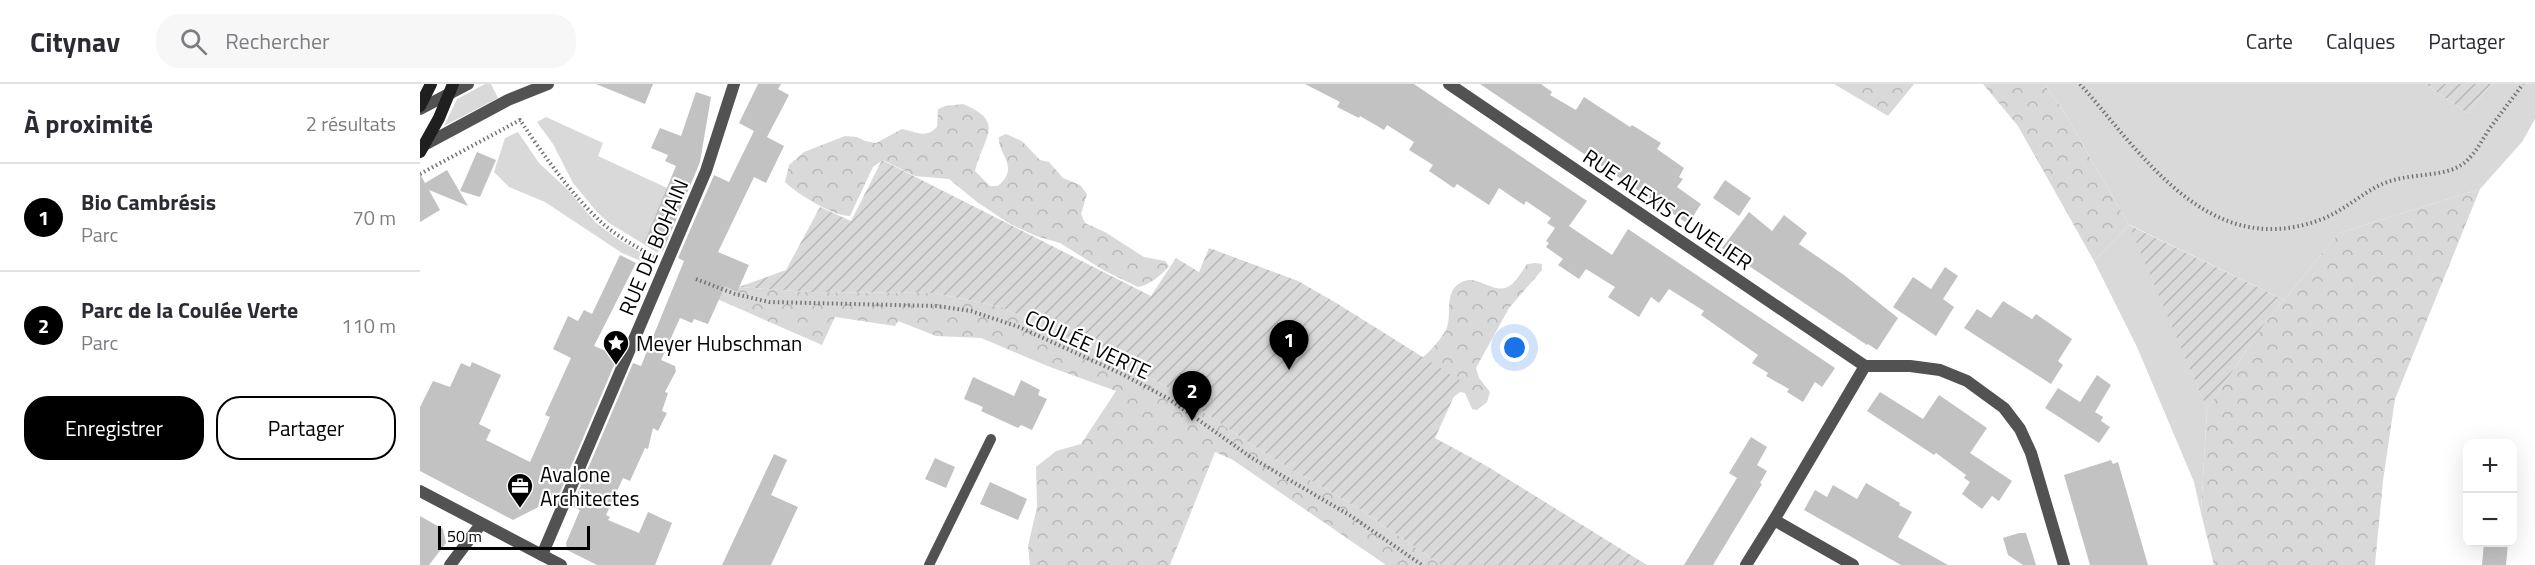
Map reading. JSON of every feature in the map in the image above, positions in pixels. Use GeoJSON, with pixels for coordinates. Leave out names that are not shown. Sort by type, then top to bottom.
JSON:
{"type":"FeatureCollection","features":[{"type":"Feature","properties":{"kind":"main road"},"geometry":{"type":"LineString","coordinates":[[420,107],[430,85]]}},
{"type":"Feature","properties":{"kind":"main road"},"geometry":{"type":"LineString","coordinates":[[423,148],[452,89]]}},
{"type":"Feature","properties":{"kind":"street"},"geometry":{"type":"LineString","coordinates":[[420,107],[452,89],[468,84]]}},
{"type":"Feature","properties":{"kind":"street"},"geometry":{"type":"LineString","coordinates":[[423,148],[508,100],[548,84]]}},
{"type":"Feature","properties":{"kind":"street","name":"RUE DE BOHAIN"},"geometry":{"type":"LineString","coordinates":[[542,555],[706,171],[734,84]]}},
{"type":"Feature","properties":{"kind":"street","name":"RUE ALEXIS CUVELIER"},"geometry":{"type":"LineString","coordinates":[[1449,84],[1865,366]]}},
{"type":"Feature","properties":{"kind":"street"},"geometry":{"type":"LineString","coordinates":[[1746,565],[1865,366],[1910,366],[1940,370],[1967,381],[2004,408],[2020,429],[2031,453],[2064,565]]}},
{"type":"Feature","properties":{"kind":"street"},"geometry":{"type":"LineString","coordinates":[[420,491],[561,565]]}},
{"type":"Feature","properties":{"kind":"street"},"geometry":{"type":"LineString","coordinates":[[1774,520],[1853,565]]}},
{"type":"Feature","properties":{"kind":"street"},"geometry":{"type":"LineString","coordinates":[[450,565],[482,524]]}},
{"type":"Feature","properties":{"kind":"lane"},"geometry":{"type":"LineString","coordinates":[[929,565],[991,439]]}},
{"type":"Feature","properties":{"kind":"path"},"geometry":{"type":"LineString","coordinates":[[2080,84],[2162,176],[2187,200],[2210,214],[2234,223],[2269,229],[2303,225],[2328,217],[2391,181],[2443,172],[2461,166],[2476,151],[2523,84]]}},
{"type":"Feature","properties":{"kind":"path"},"geometry":{"type":"LineString","coordinates":[[420,174],[520,120],[574,193],[600,221],[632,245],[656,259]]}},
{"type":"Feature","properties":{"kind":"path","name":"COULÉE VERTE"},"geometry":{"type":"LineString","coordinates":[[696,279],[729,292],[769,302],[937,306],[971,311],[1019,327],[1122,374],[1169,399],[1252,458],[1351,516],[1422,565]]}},
{"type":"Feature","properties":{"kind":"green space"},"geometry":{"type":"Polygon","coordinates":[[[485,84],[491,84],[498,98],[444,126],[457,99],[485,84]]]}},
{"type":"Feature","properties":{"kind":"green space"},"geometry":{"type":"Polygon","coordinates":[[[1834,84],[1914,84],[1888,116],[1834,84]]]}},
{"type":"Feature","properties":{"kind":"green space"},"geometry":{"type":"Polygon","coordinates":[[[1983,84],[2044,84],[2064,112],[2129,225],[2094,261],[2018,126],[1983,84]]]}},
{"type":"Feature","properties":{"kind":"green space"},"geometry":{"type":"Polygon","coordinates":[[[2044,84],[2425,84],[2467,113],[2492,84],[2535,84],[2535,119],[2522,142],[2480,189],[2339,233],[2284,300],[2130,225],[2207,409],[2201,513],[2194,482],[2137,347],[2094,261],[2129,225],[2064,112],[2044,84]]]}},
{"type":"Feature","properties":{"kind":"green space"},"geometry":{"type":"Polygon","coordinates":[[[2425,84],[2492,84],[2467,113],[2425,84]]]}},
{"type":"Feature","properties":{"kind":"green space"},"geometry":{"type":"Polygon","coordinates":[[[963,104],[985,117],[988,124],[986,140],[975,171],[990,186],[998,186],[1008,173],[999,143],[999,137],[1006,134],[1022,141],[1040,160],[1049,162],[1063,178],[1080,185],[1087,194],[1081,214],[1085,223],[1105,232],[1144,257],[1165,261],[1169,266],[1155,279],[1138,287],[1103,270],[1060,243],[1036,236],[1010,224],[977,202],[949,179],[915,176],[883,160],[873,167],[850,216],[816,204],[785,182],[789,165],[804,152],[845,136],[876,143],[902,129],[921,134],[929,133],[937,127],[938,109],[963,104]]]}},
{"type":"Feature","properties":{"kind":"green space"},"geometry":{"type":"Polygon","coordinates":[[[546,117],[603,143],[598,156],[667,188],[658,253],[609,223],[573,183],[553,144],[537,122],[546,117]]]}},
{"type":"Feature","properties":{"kind":"green space"},"geometry":{"type":"Polygon","coordinates":[[[518,132],[539,163],[568,190],[595,222],[616,238],[655,261],[653,266],[622,253],[545,202],[509,187],[494,172],[505,138],[518,132]]]}},
{"type":"Feature","properties":{"kind":"green space"},"geometry":{"type":"Polygon","coordinates":[[[882,160],[1151,296],[1176,258],[1199,272],[1209,248],[1298,281],[1461,381],[1435,438],[1485,465],[1647,565],[1441,565],[1361,510],[1263,452],[1165,386],[1115,358],[1001,307],[935,293],[809,292],[739,287],[786,270],[820,207],[851,221],[882,160]]]}},
{"type":"Feature","properties":{"kind":"green space"},"geometry":{"type":"Polygon","coordinates":[[[2480,189],[2395,399],[2383,481],[2375,565],[2214,565],[2201,513],[2207,409],[2265,323],[2339,233],[2480,189]]]}},
{"type":"Feature","properties":{"kind":"green space"},"geometry":{"type":"Polygon","coordinates":[[[2129,225],[2284,300],[2265,323],[2207,409],[2129,225]]]}},
{"type":"Feature","properties":{"kind":"green space"},"geometry":{"type":"Polygon","coordinates":[[[1527,264],[1542,264],[1542,270],[1509,308],[1476,368],[1479,378],[1490,392],[1487,402],[1477,410],[1472,409],[1465,393],[1460,392],[1447,402],[1414,365],[1446,330],[1450,298],[1455,287],[1466,280],[1473,280],[1491,287],[1503,288],[1514,282],[1527,264]]]}},
{"type":"Feature","properties":{"kind":"green space"},"geometry":{"type":"Polygon","coordinates":[[[721,284],[737,291],[739,287],[809,292],[935,293],[1001,307],[1115,358],[1165,386],[1263,452],[1361,510],[1441,565],[1386,565],[1233,460],[1215,452],[1170,565],[1030,565],[1028,546],[1037,507],[1036,467],[1056,451],[1081,444],[1116,391],[981,338],[936,336],[898,321],[895,326],[835,317],[822,345],[692,288],[721,284]]]}},
{"type":"Feature","properties":{"kind":"building"},"geometry":{"type":"Polygon","coordinates":[[[596,84],[653,84],[645,104],[596,84]]]}},
{"type":"Feature","properties":{"kind":"building"},"geometry":{"type":"Polygon","coordinates":[[[758,84],[781,84],[778,89],[789,95],[767,137],[784,146],[766,183],[754,177],[718,252],[749,265],[737,292],[725,286],[708,324],[694,319],[692,323],[680,318],[661,360],[675,366],[676,371],[665,392],[668,393],[662,411],[667,413],[658,431],[653,428],[648,449],[645,448],[630,481],[623,478],[606,515],[610,517],[608,520],[639,533],[648,512],[672,523],[655,565],[597,565],[567,550],[566,543],[580,510],[572,506],[633,363],[641,366],[684,261],[678,258],[714,175],[729,182],[754,131],[739,123],[758,84]]]}},
{"type":"Feature","properties":{"kind":"building"},"geometry":{"type":"Polygon","coordinates":[[[1305,84],[1414,84],[1587,201],[1569,226],[1612,255],[1628,229],[1835,368],[1822,387],[1815,382],[1803,402],[1787,392],[1789,389],[1766,376],[1768,373],[1752,363],[1758,355],[1701,315],[1704,311],[1669,289],[1659,303],[1651,297],[1639,317],[1608,297],[1615,287],[1586,269],[1579,279],[1558,265],[1563,259],[1546,247],[1549,243],[1546,241],[1555,228],[1547,223],[1551,218],[1526,201],[1524,205],[1499,188],[1489,205],[1457,184],[1454,188],[1429,171],[1433,165],[1409,150],[1414,142],[1387,125],[1384,130],[1360,116],[1359,118],[1337,107],[1340,102],[1305,84]]]}},
{"type":"Feature","properties":{"kind":"building"},"geometry":{"type":"Polygon","coordinates":[[[1480,84],[1541,84],[1552,92],[1550,95],[1576,110],[1584,97],[1630,127],[1632,125],[1661,143],[1657,149],[1684,168],[1679,177],[1683,179],[1677,187],[1701,204],[1688,224],[1480,84]]]}},
{"type":"Feature","properties":{"kind":"building"},"geometry":{"type":"Polygon","coordinates":[[[696,92],[711,97],[700,162],[663,251],[644,243],[676,166],[665,161],[668,155],[651,148],[660,128],[681,136],[696,92]]]}},
{"type":"Feature","properties":{"kind":"building"},"geometry":{"type":"Polygon","coordinates":[[[477,152],[496,160],[480,197],[460,191],[477,152]]]}},
{"type":"Feature","properties":{"kind":"building"},"geometry":{"type":"Polygon","coordinates":[[[447,170],[468,206],[429,190],[440,210],[420,222],[420,174],[425,183],[447,170]]]}},
{"type":"Feature","properties":{"kind":"building"},"geometry":{"type":"Polygon","coordinates":[[[1725,180],[1751,198],[1739,216],[1713,198],[1725,180]]]}},
{"type":"Feature","properties":{"kind":"building"},"geometry":{"type":"Polygon","coordinates":[[[1749,212],[1772,231],[1784,215],[1807,233],[1799,244],[1844,275],[1898,318],[1877,350],[1722,248],[1749,212]]]}},
{"type":"Feature","properties":{"kind":"building"},"geometry":{"type":"Polygon","coordinates":[[[620,255],[636,263],[594,346],[618,356],[558,497],[513,520],[420,471],[420,407],[433,381],[450,387],[461,363],[470,367],[472,362],[501,375],[479,424],[491,430],[486,440],[530,462],[550,417],[545,415],[571,358],[553,349],[568,316],[578,321],[584,310],[592,314],[620,255]]]}},
{"type":"Feature","properties":{"kind":"building"},"geometry":{"type":"Polygon","coordinates":[[[1945,267],[1958,276],[1943,299],[1954,307],[1936,336],[1893,307],[1913,277],[1931,289],[1945,267]]]}},
{"type":"Feature","properties":{"kind":"building"},"geometry":{"type":"Polygon","coordinates":[[[2003,301],[2032,319],[2036,314],[2072,339],[2058,361],[2063,365],[2051,384],[1964,328],[1977,309],[1991,318],[2003,301]]]}},
{"type":"Feature","properties":{"kind":"building"},"geometry":{"type":"Polygon","coordinates":[[[2097,375],[2111,385],[2095,412],[2103,417],[2101,421],[2110,427],[2099,443],[2045,408],[2058,388],[2080,402],[2097,375]]]}},
{"type":"Feature","properties":{"kind":"building"},"geometry":{"type":"Polygon","coordinates":[[[973,377],[1014,396],[1021,380],[1040,390],[1038,395],[1047,399],[1032,430],[1021,425],[1018,428],[981,411],[983,407],[964,399],[973,377]]]}},
{"type":"Feature","properties":{"kind":"building"},"geometry":{"type":"Polygon","coordinates":[[[1880,392],[1923,419],[1939,395],[1987,428],[1970,453],[2012,481],[1999,501],[1992,496],[1982,509],[1962,494],[1970,482],[1964,478],[1966,475],[1936,453],[1934,455],[1867,411],[1880,392]]]}},
{"type":"Feature","properties":{"kind":"building"},"geometry":{"type":"Polygon","coordinates":[[[1751,437],[1767,447],[1757,465],[1767,471],[1760,483],[1762,484],[1713,565],[1684,565],[1737,478],[1729,473],[1751,437]]]}},
{"type":"Feature","properties":{"kind":"building"},"geometry":{"type":"Polygon","coordinates":[[[774,454],[787,460],[771,495],[798,507],[771,565],[722,565],[774,454]]]}},
{"type":"Feature","properties":{"kind":"building"},"geometry":{"type":"Polygon","coordinates":[[[935,458],[955,467],[946,488],[925,479],[935,458]]]}},
{"type":"Feature","properties":{"kind":"building"},"geometry":{"type":"Polygon","coordinates":[[[2111,460],[2113,464],[2118,462],[2148,565],[2090,565],[2064,475],[2111,460]]]}},
{"type":"Feature","properties":{"kind":"building"},"geometry":{"type":"Polygon","coordinates":[[[990,482],[1027,499],[1018,520],[980,504],[990,482]]]}},
{"type":"Feature","properties":{"kind":"building"},"geometry":{"type":"Polygon","coordinates":[[[1866,483],[1912,512],[1898,537],[1948,565],[1901,565],[1804,510],[1815,490],[1827,497],[1833,485],[1857,499],[1866,483]]]}},
{"type":"Feature","properties":{"kind":"building"},"geometry":{"type":"Polygon","coordinates":[[[420,516],[443,529],[446,543],[429,565],[420,565],[420,516]]]}},
{"type":"Feature","properties":{"kind":"building"},"geometry":{"type":"Polygon","coordinates":[[[2026,533],[2036,565],[2023,565],[2008,555],[2003,538],[2026,533]]]}},
{"type":"Feature","properties":{"kind":"building"},"geometry":{"type":"Polygon","coordinates":[[[2484,547],[2508,547],[2506,565],[2482,565],[2484,547]]]}},
{"type":"Feature","properties":{"kind":"place","name":"Meyer Hubschman"},"geometry":{"type":"Point","coordinates":[616,366]}},
{"type":"Feature","properties":{"kind":"place","name":"Bio Cambrésis"},"geometry":{"type":"Point","coordinates":[1289,370]}},
{"type":"Feature","properties":{"kind":"place","name":"Parc de la Coulée Verte"},"geometry":{"type":"Point","coordinates":[1192,421]}},
{"type":"Feature","properties":{"kind":"place","name":"Avalone Architectes"},"geometry":{"type":"Point","coordinates":[520,509]}}]}
